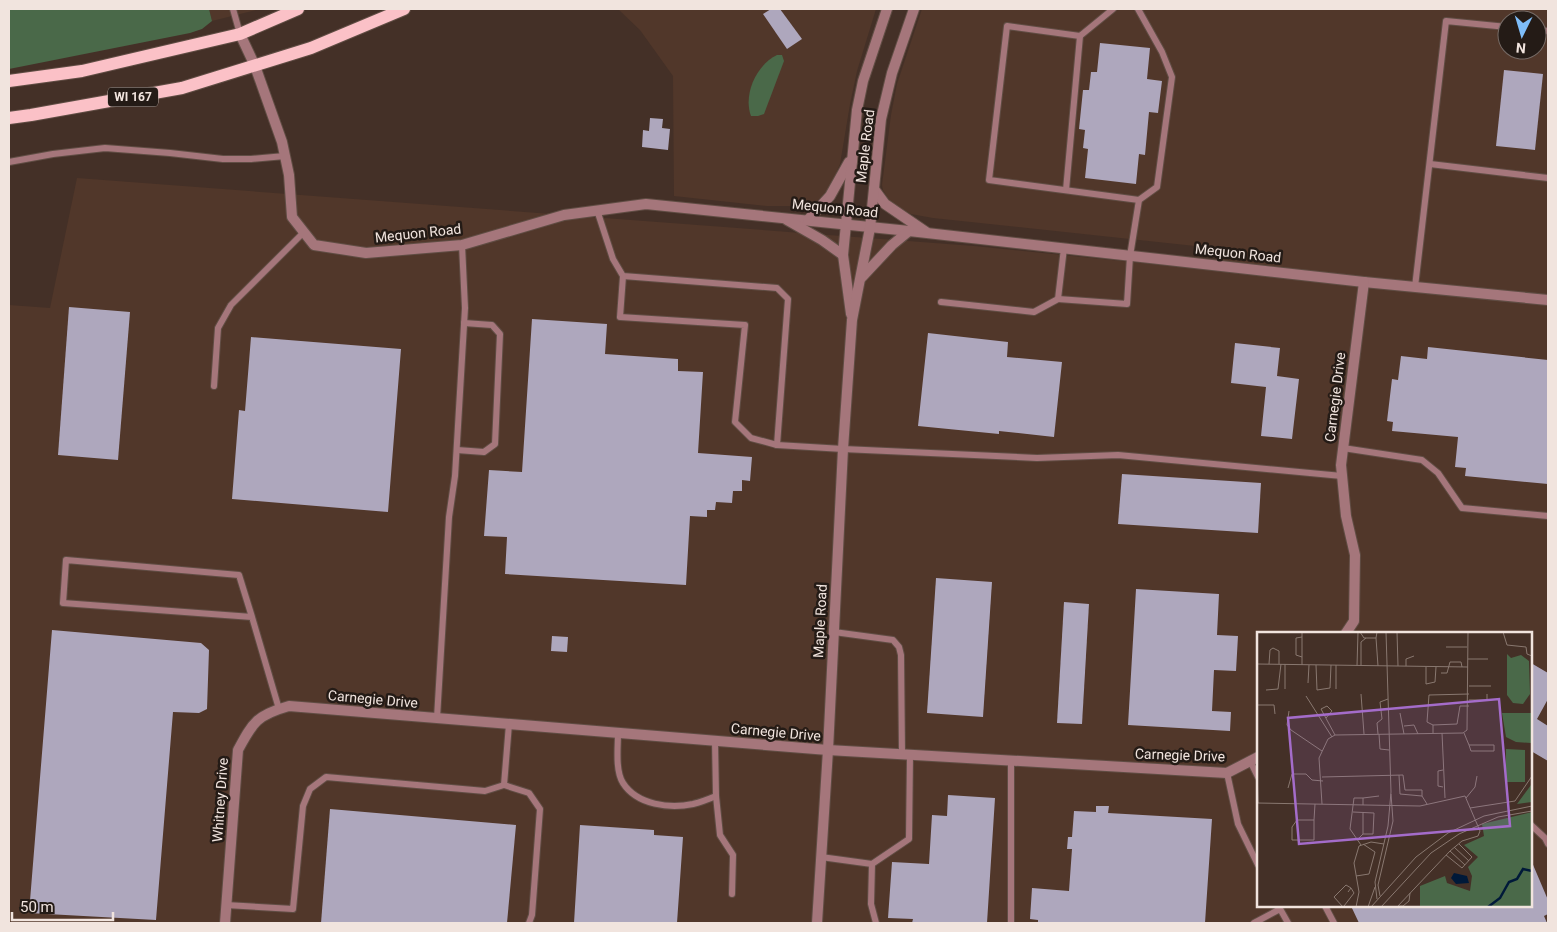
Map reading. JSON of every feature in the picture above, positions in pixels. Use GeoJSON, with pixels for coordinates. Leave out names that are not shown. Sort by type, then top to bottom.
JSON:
{"type":"FeatureCollection","features":[{"type":"Feature","properties":{"kind":"main road"},"geometry":{"type":"LineString","coordinates":[[9,81],[82,71],[240,34],[298,9]]}},
{"type":"Feature","properties":{"kind":"main road","name":"WI 167"},"geometry":{"type":"LineString","coordinates":[[9,118],[182,88],[312,48],[404,9]]}},
{"type":"Feature","properties":{"kind":"street","name":"Maple Road"},"geometry":{"type":"LineString","coordinates":[[852,320],[843,255],[857,110],[863,82],[888,9]]}},
{"type":"Feature","properties":{"kind":"street","name":"Maple Road"},"geometry":{"type":"LineString","coordinates":[[817,923],[828,750],[843,449],[852,320],[870,228],[881,119],[892,73],[914,9]]}},
{"type":"Feature","properties":{"kind":"street","name":"Mequon Road"},"geometry":{"type":"LineString","coordinates":[[240,34],[255,66],[282,142],[289,175],[292,217],[314,245],[366,253],[462,245],[564,215],[646,204],[929,233],[1364,282],[1548,300]]}},
{"type":"Feature","properties":{"kind":"street"},"geometry":{"type":"LineString","coordinates":[[808,220],[830,196],[852,157]]}},
{"type":"Feature","properties":{"kind":"street"},"geometry":{"type":"LineString","coordinates":[[874,189],[885,204],[929,233]]}},
{"type":"Feature","properties":{"kind":"street"},"geometry":{"type":"LineString","coordinates":[[781,218],[822,240],[843,255]]}},
{"type":"Feature","properties":{"kind":"street"},"geometry":{"type":"LineString","coordinates":[[861,278],[892,245],[909,231]]}},
{"type":"Feature","properties":{"kind":"street","name":"Carnegie Drive"},"geometry":{"type":"LineString","coordinates":[[1347,632],[1354,621],[1355,555],[1346,516],[1341,464],[1364,282]]}},
{"type":"Feature","properties":{"kind":"street","name":"Carnegie Drive"},"geometry":{"type":"LineString","coordinates":[[284,708],[437,718],[828,750],[1227,773],[1254,759]]}},
{"type":"Feature","properties":{"kind":"street","name":"Whitney Drive"},"geometry":{"type":"LineString","coordinates":[[225,923],[238,750],[252,726],[270,712],[284,708]]}},
{"type":"Feature","properties":{"kind":"lane"},"geometry":{"type":"LineString","coordinates":[[234,9],[240,34]]}},
{"type":"Feature","properties":{"kind":"lane"},"geometry":{"type":"LineString","coordinates":[[1066,190],[1080,36],[1113,9]]}},
{"type":"Feature","properties":{"kind":"lane"},"geometry":{"type":"LineString","coordinates":[[1080,36],[1007,26],[989,180],[1139,200],[1157,187],[1172,77],[1162,52],[1138,9]]}},
{"type":"Feature","properties":{"kind":"lane"},"geometry":{"type":"LineString","coordinates":[[1416,287],[1446,21],[1497,26]]}},
{"type":"Feature","properties":{"kind":"lane"},"geometry":{"type":"LineString","coordinates":[[9,162],[53,154],[106,148],[170,153],[223,160],[285,156]]}},
{"type":"Feature","properties":{"kind":"lane"},"geometry":{"type":"LineString","coordinates":[[1430,164],[1548,178]]}},
{"type":"Feature","properties":{"kind":"lane"},"geometry":{"type":"LineString","coordinates":[[941,302],[1034,312],[1058,299],[1127,304],[1130,256],[1139,200]]}},
{"type":"Feature","properties":{"kind":"lane"},"geometry":{"type":"LineString","coordinates":[[597,210],[613,259],[623,276],[620,317],[745,325],[735,422],[751,438],[777,444],[843,449],[1037,458],[1118,455],[1342,476]]}},
{"type":"Feature","properties":{"kind":"lane"},"geometry":{"type":"LineString","coordinates":[[214,386],[218,328],[231,305],[304,232]]}},
{"type":"Feature","properties":{"kind":"lane"},"geometry":{"type":"LineString","coordinates":[[437,718],[449,517],[457,450],[465,308],[462,245]]}},
{"type":"Feature","properties":{"kind":"lane"},"geometry":{"type":"LineString","coordinates":[[1058,299],[1064,248]]}},
{"type":"Feature","properties":{"kind":"lane"},"geometry":{"type":"LineString","coordinates":[[623,276],[776,288],[788,299],[777,444]]}},
{"type":"Feature","properties":{"kind":"lane"},"geometry":{"type":"LineString","coordinates":[[457,450],[484,452],[495,444],[500,334],[492,325],[464,323]]}},
{"type":"Feature","properties":{"kind":"lane"},"geometry":{"type":"LineString","coordinates":[[1343,448],[1422,460],[1438,474],[1462,508],[1548,516]]}},
{"type":"Feature","properties":{"kind":"lane"},"geometry":{"type":"LineString","coordinates":[[252,617],[63,603],[66,560],[239,575],[284,708]]}},
{"type":"Feature","properties":{"kind":"lane"},"geometry":{"type":"LineString","coordinates":[[821,857],[872,864],[908,839],[906,754],[900,647],[892,640],[834,632]]}},
{"type":"Feature","properties":{"kind":"lane"},"geometry":{"type":"LineString","coordinates":[[504,785],[509,724]]}},
{"type":"Feature","properties":{"kind":"lane"},"geometry":{"type":"LineString","coordinates":[[618,733],[617,761],[622,782],[637,798],[668,806],[693,804],[716,796]]}},
{"type":"Feature","properties":{"kind":"lane"},"geometry":{"type":"LineString","coordinates":[[715,741],[716,796],[720,835],[733,855],[732,894]]}},
{"type":"Feature","properties":{"kind":"lane"},"geometry":{"type":"LineString","coordinates":[[1254,759],[1257,772]]}},
{"type":"Feature","properties":{"kind":"lane"},"geometry":{"type":"LineString","coordinates":[[1011,760],[1011,923]]}},
{"type":"Feature","properties":{"kind":"lane"},"geometry":{"type":"LineString","coordinates":[[1227,773],[1238,824],[1257,863]]}},
{"type":"Feature","properties":{"kind":"lane"},"geometry":{"type":"LineString","coordinates":[[226,905],[292,908],[303,806],[310,789],[326,777],[485,791],[504,785],[529,793],[540,809],[532,915],[529,923]]}},
{"type":"Feature","properties":{"kind":"lane"},"geometry":{"type":"LineString","coordinates":[[1532,826],[1548,844]]}},
{"type":"Feature","properties":{"kind":"lane"},"geometry":{"type":"LineString","coordinates":[[872,864],[871,904],[876,923]]}},
{"type":"Feature","properties":{"kind":"lane"},"geometry":{"type":"LineString","coordinates":[[1254,923],[1280,907],[1288,923]]}},
{"type":"Feature","properties":{"kind":"lane"},"geometry":{"type":"LineString","coordinates":[[1325,907],[1334,923]]}},
{"type":"Feature","properties":{"kind":"shaded area"},"geometry":{"type":"Polygon","coordinates":[[[209,9],[260,9],[212,21],[209,9]]]}},
{"type":"Feature","properties":{"kind":"shaded area"},"geometry":{"type":"Polygon","coordinates":[[[618,9],[876,9],[857,71],[840,164],[830,187],[822,197],[812,204],[801,206],[767,206],[674,196],[673,76],[640,30],[618,9]]]}},
{"type":"Feature","properties":{"kind":"shaded area"},"geometry":{"type":"Polygon","coordinates":[[[922,9],[1548,9],[1548,923],[9,923],[9,305],[50,308],[77,178],[974,246],[1220,271],[1223,249],[933,218],[911,214],[889,200],[882,185],[897,84],[922,9]]]}},
{"type":"Feature","properties":{"kind":"green space"},"geometry":{"type":"Polygon","coordinates":[[[9,9],[209,9],[212,21],[202,29],[190,33],[9,69],[9,9]]]}},
{"type":"Feature","properties":{"kind":"green space"},"geometry":{"type":"Polygon","coordinates":[[[777,55],[782,55],[784,61],[764,114],[751,116],[749,99],[753,81],[763,66],[777,55]]]}},
{"type":"Feature","properties":{"kind":"building"},"geometry":{"type":"Polygon","coordinates":[[[771,9],[780,9],[802,39],[787,49],[763,14],[771,9]]]}},
{"type":"Feature","properties":{"kind":"building"},"geometry":{"type":"Polygon","coordinates":[[[1100,43],[1150,48],[1147,79],[1162,81],[1158,113],[1149,112],[1145,155],[1139,154],[1136,184],[1085,178],[1088,149],[1083,148],[1085,130],[1079,129],[1083,90],[1089,90],[1091,72],[1097,72],[1100,43]]]}},
{"type":"Feature","properties":{"kind":"building"},"geometry":{"type":"Polygon","coordinates":[[[1504,70],[1543,74],[1535,150],[1496,146],[1504,70]]]}},
{"type":"Feature","properties":{"kind":"building"},"geometry":{"type":"Polygon","coordinates":[[[650,118],[663,119],[662,128],[670,129],[668,150],[642,147],[643,130],[649,131],[650,118]]]}},
{"type":"Feature","properties":{"kind":"building"},"geometry":{"type":"Polygon","coordinates":[[[69,307],[130,312],[118,460],[58,455],[69,307]]]}},
{"type":"Feature","properties":{"kind":"building"},"geometry":{"type":"Polygon","coordinates":[[[532,319],[607,324],[605,354],[678,359],[678,371],[703,372],[698,453],[752,457],[750,481],[742,480],[742,491],[733,491],[732,503],[716,502],[715,510],[707,510],[707,517],[690,516],[686,585],[505,574],[507,537],[484,536],[489,470],[522,472],[532,319]]]}},
{"type":"Feature","properties":{"kind":"building"},"geometry":{"type":"Polygon","coordinates":[[[928,333],[1008,342],[1007,357],[1062,362],[1054,437],[999,431],[999,434],[918,426],[928,333]]]}},
{"type":"Feature","properties":{"kind":"building"},"geometry":{"type":"Polygon","coordinates":[[[251,337],[401,349],[388,512],[232,499],[239,410],[245,411],[251,337]]]}},
{"type":"Feature","properties":{"kind":"building"},"geometry":{"type":"Polygon","coordinates":[[[1235,343],[1280,348],[1277,376],[1299,379],[1292,439],[1261,436],[1266,387],[1231,383],[1235,343]]]}},
{"type":"Feature","properties":{"kind":"building"},"geometry":{"type":"Polygon","coordinates":[[[1428,347],[1548,360],[1548,484],[1465,476],[1466,468],[1455,467],[1458,437],[1392,431],[1393,422],[1387,421],[1392,379],[1398,380],[1401,356],[1427,359],[1428,347]]]}},
{"type":"Feature","properties":{"kind":"building"},"geometry":{"type":"Polygon","coordinates":[[[1122,474],[1261,483],[1258,533],[1118,524],[1122,474]]]}},
{"type":"Feature","properties":{"kind":"building"},"geometry":{"type":"Polygon","coordinates":[[[936,578],[992,582],[983,717],[927,713],[936,578]]]}},
{"type":"Feature","properties":{"kind":"building"},"geometry":{"type":"Polygon","coordinates":[[[1136,589],[1219,594],[1217,635],[1238,636],[1236,671],[1214,670],[1212,711],[1231,712],[1230,731],[1128,725],[1136,589]]]}},
{"type":"Feature","properties":{"kind":"building"},"geometry":{"type":"Polygon","coordinates":[[[1064,602],[1089,604],[1082,724],[1057,723],[1064,602]]]}},
{"type":"Feature","properties":{"kind":"building"},"geometry":{"type":"Polygon","coordinates":[[[52,630],[201,643],[209,650],[207,709],[199,713],[173,712],[156,920],[29,913],[52,630]]]}},
{"type":"Feature","properties":{"kind":"building"},"geometry":{"type":"Polygon","coordinates":[[[552,636],[568,637],[567,652],[551,651],[552,636]]]}},
{"type":"Feature","properties":{"kind":"building"},"geometry":{"type":"Polygon","coordinates":[[[1532,664],[1548,673],[1548,699],[1537,719],[1548,726],[1548,761],[1532,752],[1532,664]]]}},
{"type":"Feature","properties":{"kind":"building"},"geometry":{"type":"Polygon","coordinates":[[[948,795],[995,798],[987,923],[912,923],[913,919],[888,918],[892,862],[929,864],[932,815],[947,816],[948,795]]]}},
{"type":"Feature","properties":{"kind":"building"},"geometry":{"type":"Polygon","coordinates":[[[1096,806],[1109,806],[1108,813],[1212,819],[1205,923],[1038,923],[1038,920],[1030,919],[1032,888],[1069,891],[1072,849],[1067,849],[1068,837],[1072,837],[1074,811],[1096,812],[1096,806]]]}},
{"type":"Feature","properties":{"kind":"building"},"geometry":{"type":"Polygon","coordinates":[[[330,809],[516,825],[507,923],[321,923],[330,809]]]}},
{"type":"Feature","properties":{"kind":"building"},"geometry":{"type":"Polygon","coordinates":[[[580,825],[654,830],[654,835],[683,837],[677,923],[574,923],[580,825]]]}},
{"type":"Feature","properties":{"kind":"building"},"geometry":{"type":"Polygon","coordinates":[[[1532,862],[1548,900],[1548,914],[1544,916],[1547,923],[1359,923],[1351,907],[1532,907],[1532,862]]]}}]}
